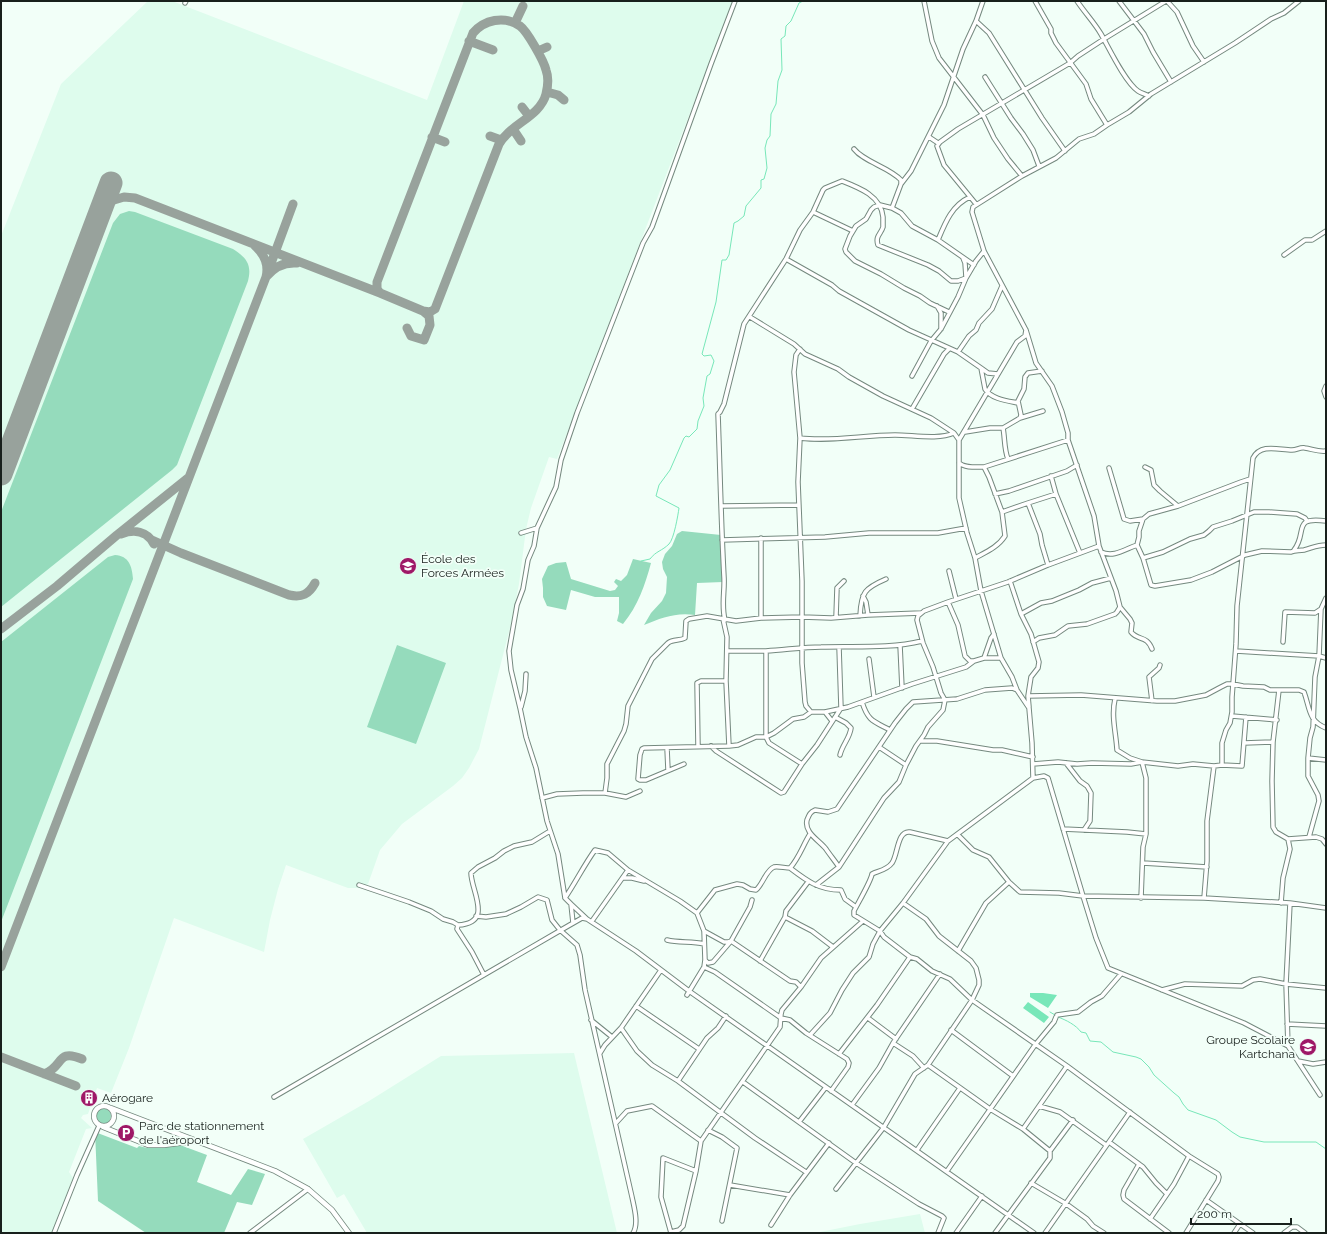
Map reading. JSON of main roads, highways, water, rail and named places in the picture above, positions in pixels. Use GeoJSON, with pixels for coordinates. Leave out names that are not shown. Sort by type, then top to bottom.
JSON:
{"type":"FeatureCollection","features":[{"type":"Feature","properties":{"kind":"main road"},"geometry":{"type":"LineString","coordinates":[[195,1141],[164,1145],[148,1145],[101,1126],[93,1118],[94,1112],[98,1107],[107,1106],[275,1171],[308,1189],[332,1210],[349,1233]]}},
{"type":"Feature","properties":{"kind":"main road"},"geometry":{"type":"LineString","coordinates":[[101,1126],[109,1125],[114,1120],[114,1114],[111,1108]]}},
{"type":"Feature","properties":{"kind":"waterway"},"geometry":{"type":"LineString","coordinates":[[641,561],[650,559],[669,544],[674,532],[679,508],[656,496],[659,485],[670,470],[684,438],[686,436],[689,437],[697,429],[698,421],[704,406],[703,398],[707,376],[710,374],[714,361],[711,355],[704,356],[702,354],[716,302],[722,260],[726,260],[729,255],[734,223],[744,216],[746,206],[761,188],[761,180],[764,179],[767,168],[765,148],[767,140],[770,136],[771,114],[776,104],[778,81],[782,70],[781,39],[785,36],[786,26],[791,21],[799,3],[803,1]]}},
{"type":"Feature","properties":{"kind":"waterway"},"geometry":{"type":"LineString","coordinates":[[1050,1012],[1055,1015]]}},
{"type":"Feature","properties":{"kind":"waterway"},"geometry":{"type":"LineString","coordinates":[[1058,1017],[1071,1023],[1081,1032],[1086,1033],[1090,1041],[1101,1042],[1113,1052],[1141,1059],[1154,1075],[1179,1097],[1188,1110],[1216,1120],[1240,1137],[1264,1142],[1316,1142],[1326,1149]]}},
{"type":"Feature","properties":{"kind":"place","name":"École des Forces Armées"},"geometry":{"type":"Point","coordinates":[408,566]}},
{"type":"Feature","properties":{"kind":"place","name":"Groupe Scolaire Kartchana"},"geometry":{"type":"Point","coordinates":[1308,1047]}},
{"type":"Feature","properties":{"kind":"place","name":"Aérogare"},"geometry":{"type":"Point","coordinates":[89,1098]}},
{"type":"Feature","properties":{"kind":"place","name":"Parc de stationnement de l'aéroport"},"geometry":{"type":"Point","coordinates":[126,1133]}}]}
